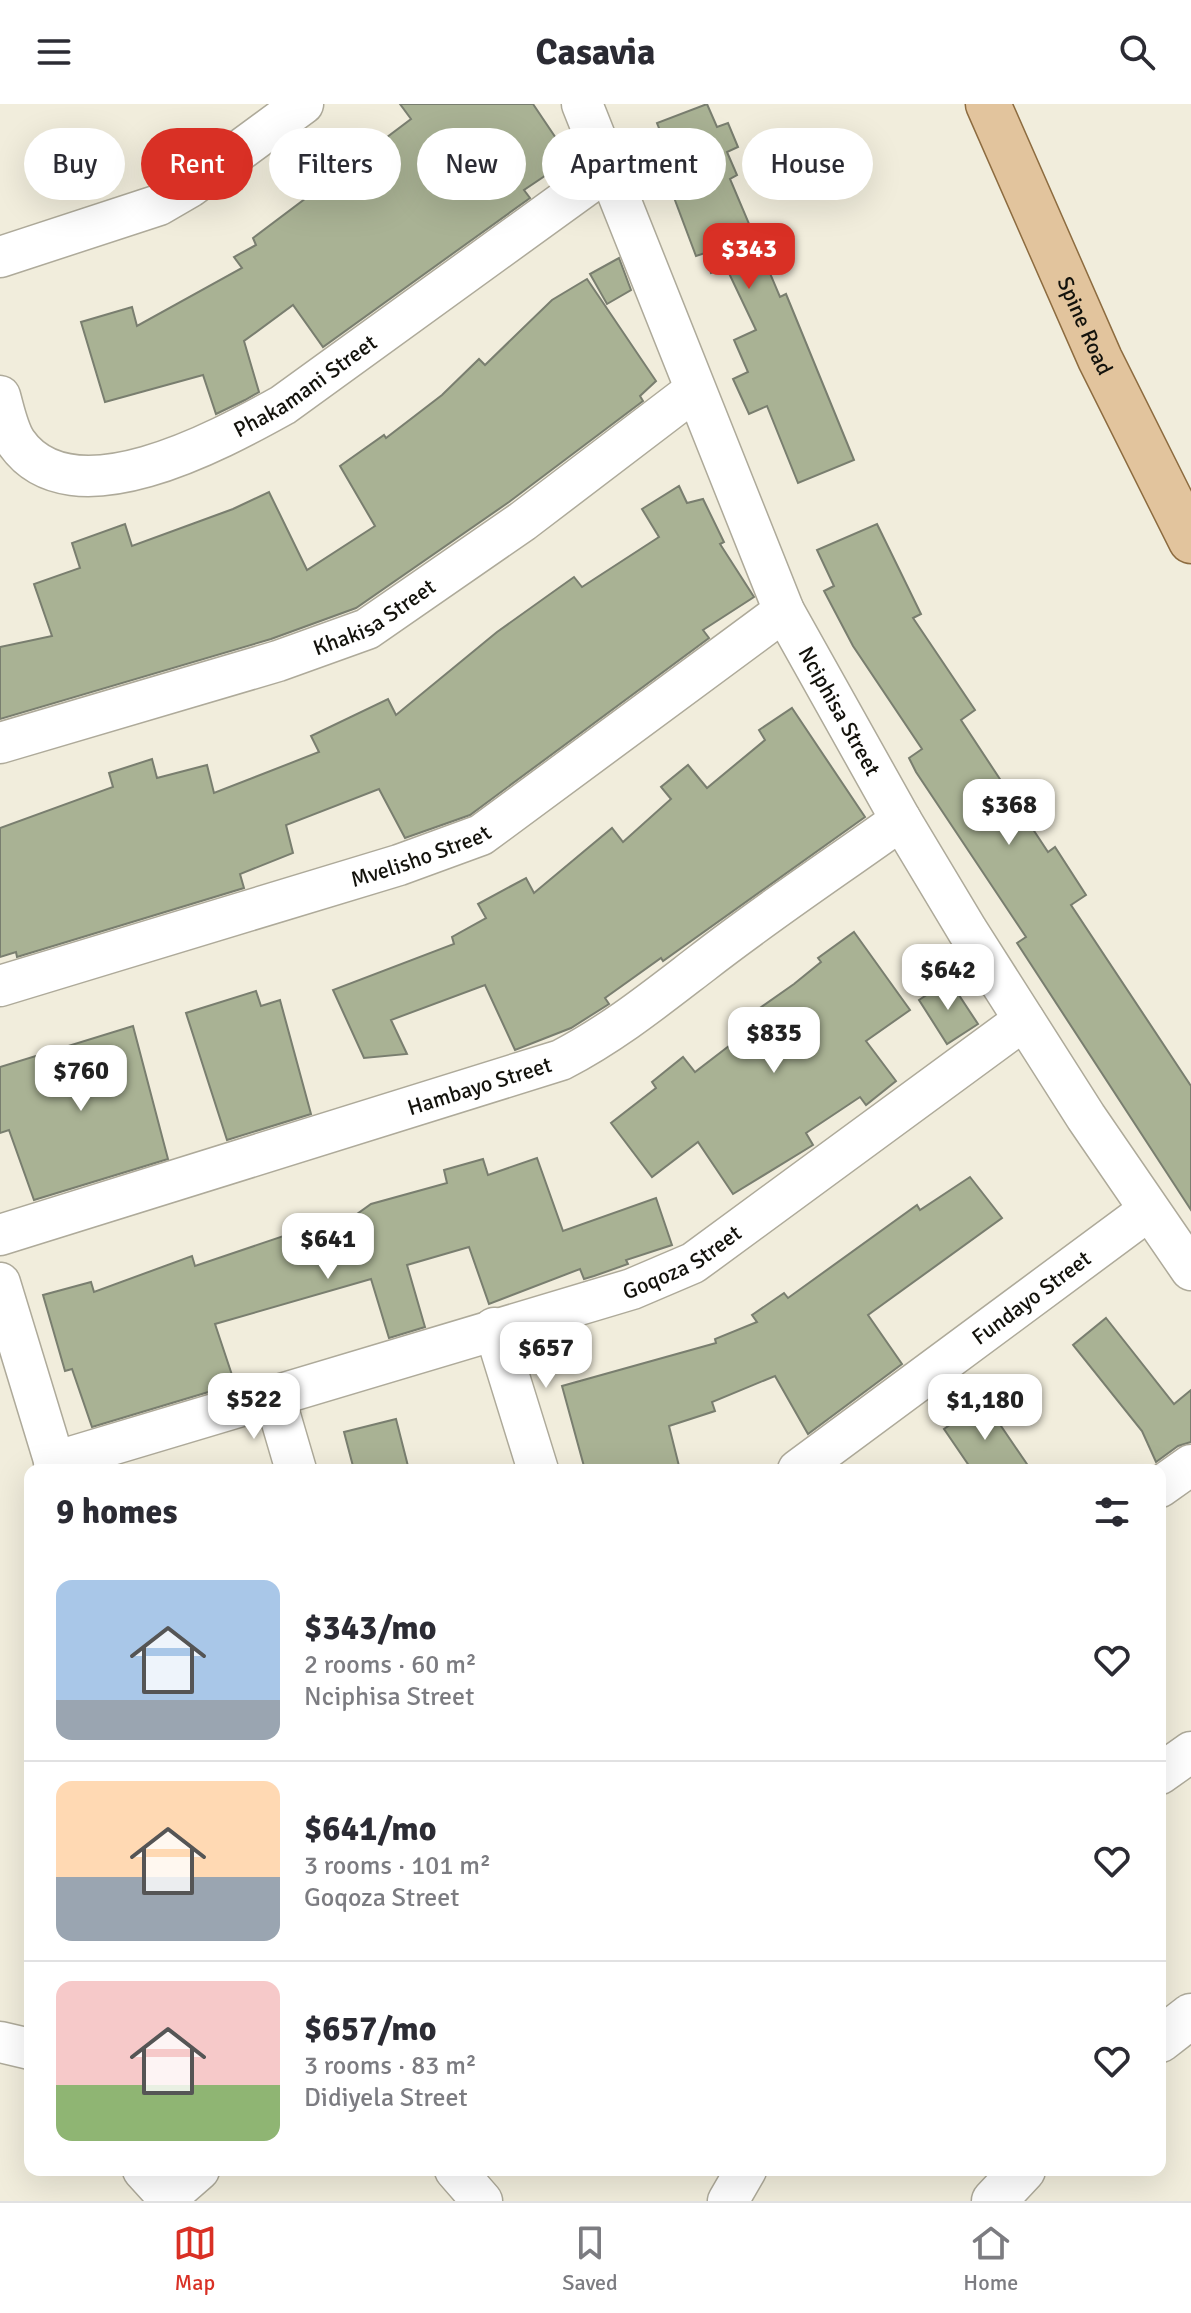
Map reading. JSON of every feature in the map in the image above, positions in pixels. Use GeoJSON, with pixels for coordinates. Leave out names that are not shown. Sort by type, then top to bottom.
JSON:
{"type":"FeatureCollection","features":[{"type":"Feature","properties":{"kind":"main road","name":"Spine Road"},"geometry":{"type":"LineString","coordinates":[[988,104],[1100,359],[1191,541]]}},
{"type":"Feature","properties":{"kind":"main road"},"geometry":{"type":"LineString","coordinates":[[1166,2035],[1191,2016]]}},
{"type":"Feature","properties":{"kind":"main road"},"geometry":{"type":"LineString","coordinates":[[994,2201],[1017,2176]]}},
{"type":"Feature","properties":{"kind":"street"},"geometry":{"type":"LineString","coordinates":[[0,257],[159,205],[190,187],[303,104]]}},
{"type":"Feature","properties":{"kind":"street","name":"Nciphisa Street"},"geometry":{"type":"LineString","coordinates":[[582,104],[591,128]]}},
{"type":"Feature","properties":{"kind":"street","name":"Phakamani Street"},"geometry":{"type":"LineString","coordinates":[[0,396],[15,440],[35,462],[61,474],[88,477],[120,473],[191,449],[230,434],[283,405],[566,200]]}},
{"type":"Feature","properties":{"kind":"street","name":"Nciphisa Street"},"geometry":{"type":"LineString","coordinates":[[618,200],[784,611],[901,820],[1024,1020],[1191,1270]]}},
{"type":"Feature","properties":{"kind":"street","name":"Khakisa Street"},"geometry":{"type":"LineString","coordinates":[[0,743],[278,661],[367,629],[523,521],[695,390]]}},
{"type":"Feature","properties":{"kind":"street","name":"Mvelisho Street"},"geometry":{"type":"LineString","coordinates":[[0,986],[399,865],[481,835],[784,611]]}},
{"type":"Feature","properties":{"kind":"street","name":"Hambayo Street"},"geometry":{"type":"LineString","coordinates":[[0,1235],[561,1060],[599,1041],[643,1011],[702,962],[901,820]]}},
{"type":"Feature","properties":{"kind":"street","name":"Goqoza Street"},"geometry":{"type":"LineString","coordinates":[[61,1464],[274,1395],[632,1289],[693,1263],[1024,1020]]}},
{"type":"Feature","properties":{"kind":"street","name":"Fundayo Street"},"geometry":{"type":"LineString","coordinates":[[806,1464],[1149,1210]]}},
{"type":"Feature","properties":{"kind":"street"},"geometry":{"type":"LineString","coordinates":[[0,1283],[54,1464]]}},
{"type":"Feature","properties":{"kind":"street"},"geometry":{"type":"LineString","coordinates":[[494,1328],[536,1464]]}},
{"type":"Feature","properties":{"kind":"street"},"geometry":{"type":"LineString","coordinates":[[274,1395],[294,1464]]}},
{"type":"Feature","properties":{"kind":"street"},"geometry":{"type":"LineString","coordinates":[[1166,1483],[1191,1465]]}},
{"type":"Feature","properties":{"kind":"street"},"geometry":{"type":"LineString","coordinates":[[1166,1770],[1191,1752]]}},
{"type":"Feature","properties":{"kind":"street"},"geometry":{"type":"LineString","coordinates":[[0,2042],[24,2048]]}},
{"type":"Feature","properties":{"kind":"street"},"geometry":{"type":"LineString","coordinates":[[161,2189],[187,2176]]}},
{"type":"Feature","properties":{"kind":"street"},"geometry":{"type":"LineString","coordinates":[[460,2176],[482,2201]]}},
{"type":"Feature","properties":{"kind":"street"},"geometry":{"type":"LineString","coordinates":[[728,2201],[743,2176]]}},
{"type":"Feature","properties":{"kind":"building"},"geometry":{"type":"Polygon","coordinates":[[[400,104],[533,104],[549,128],[542,128],[542,178],[526,189],[526,128],[417,128],[417,200],[526,200],[526,193],[530,198],[323,347],[293,305],[244,341],[259,392],[216,414],[203,375],[105,402],[81,322],[132,307],[137,326],[242,268],[234,257],[256,245],[253,238],[303,200],[401,200],[399,128],[411,119],[400,104]]]}},
{"type":"Feature","properties":{"kind":"building"},"geometry":{"type":"Polygon","coordinates":[[[707,104],[717,127],[728,123],[738,147],[727,152],[737,175],[730,179],[780,297],[786,294],[854,460],[798,483],[767,406],[749,414],[733,379],[748,372],[734,340],[756,330],[726,267],[711,273],[705,253],[696,256],[675,200],[726,200],[726,128],[659,128],[657,123],[707,104]]]}},
{"type":"Feature","properties":{"kind":"building"},"geometry":{"type":"Polygon","coordinates":[[[619,258],[631,290],[607,304],[590,274],[619,258]]]}},
{"type":"Feature","properties":{"kind":"building"},"geometry":{"type":"Polygon","coordinates":[[[587,279],[656,381],[640,396],[643,401],[509,502],[356,608],[271,639],[0,719],[0,647],[52,636],[34,584],[80,568],[72,543],[125,524],[132,546],[233,509],[269,492],[307,570],[375,526],[340,466],[384,435],[386,438],[442,395],[479,359],[485,365],[552,300],[587,279]]]}},
{"type":"Feature","properties":{"kind":"building"},"geometry":{"type":"Polygon","coordinates":[[[679,486],[687,503],[703,499],[724,542],[720,544],[754,597],[703,630],[709,638],[470,815],[405,838],[379,789],[286,825],[293,853],[240,874],[244,888],[17,957],[16,952],[0,957],[0,828],[113,787],[109,773],[152,759],[157,778],[207,765],[214,793],[319,752],[311,736],[388,699],[396,715],[497,632],[574,577],[582,587],[659,537],[642,509],[679,486]]]}},
{"type":"Feature","properties":{"kind":"building"},"geometry":{"type":"Polygon","coordinates":[[[877,524],[921,614],[913,618],[975,710],[961,720],[1048,852],[1055,847],[1086,895],[1071,905],[1191,1086],[1191,1210],[1017,943],[1026,937],[916,772],[909,758],[922,749],[853,646],[824,591],[834,586],[817,550],[877,524]]]}},
{"type":"Feature","properties":{"kind":"building"},"geometry":{"type":"Polygon","coordinates":[[[792,708],[865,817],[663,961],[661,958],[605,998],[609,1004],[571,1028],[515,1050],[485,985],[391,1020],[407,1054],[364,1058],[333,990],[454,944],[452,937],[486,918],[478,904],[526,878],[534,893],[612,828],[623,842],[671,799],[661,787],[688,765],[707,788],[765,740],[759,730],[792,708]]]}},
{"type":"Feature","properties":{"kind":"building"},"geometry":{"type":"Polygon","coordinates":[[[854,932],[910,1010],[866,1041],[896,1081],[866,1105],[860,1097],[806,1133],[813,1145],[733,1194],[698,1142],[652,1177],[611,1123],[656,1088],[652,1082],[683,1057],[695,1072],[751,1029],[757,1010],[794,984],[821,962],[818,958],[854,932]]]}},
{"type":"Feature","properties":{"kind":"building"},"geometry":{"type":"Polygon","coordinates":[[[949,980],[978,1024],[947,1044],[919,1000],[949,980]]]}},
{"type":"Feature","properties":{"kind":"building"},"geometry":{"type":"Polygon","coordinates":[[[256,991],[261,1006],[280,1000],[311,1114],[227,1140],[186,1013],[256,991]]]}},
{"type":"Feature","properties":{"kind":"building"},"geometry":{"type":"Polygon","coordinates":[[[133,1026],[168,1159],[34,1200],[9,1130],[0,1133],[0,1067],[133,1026]]]}},
{"type":"Feature","properties":{"kind":"building"},"geometry":{"type":"Polygon","coordinates":[[[537,1158],[563,1231],[656,1198],[672,1245],[626,1260],[628,1264],[594,1276],[584,1279],[580,1269],[489,1304],[469,1247],[407,1265],[425,1327],[389,1338],[371,1279],[215,1324],[235,1384],[92,1427],[72,1369],[65,1371],[43,1295],[91,1282],[94,1292],[192,1256],[195,1266],[328,1221],[332,1232],[371,1204],[447,1183],[444,1170],[483,1159],[488,1175],[537,1158]]]}},
{"type":"Feature","properties":{"kind":"building"},"geometry":{"type":"Polygon","coordinates":[[[970,1177],[1002,1218],[868,1315],[902,1364],[808,1434],[775,1376],[712,1402],[715,1411],[669,1426],[678,1464],[583,1464],[562,1386],[716,1343],[715,1339],[757,1322],[752,1315],[784,1293],[788,1298],[917,1205],[920,1210],[970,1177]]]}},
{"type":"Feature","properties":{"kind":"building"},"geometry":{"type":"Polygon","coordinates":[[[1106,1318],[1174,1404],[1191,1390],[1191,1442],[1178,1446],[1156,1462],[1142,1431],[1073,1345],[1106,1318]]]}},
{"type":"Feature","properties":{"kind":"building"},"geometry":{"type":"Polygon","coordinates":[[[984,1401],[1027,1464],[968,1464],[944,1429],[984,1401]]]}},
{"type":"Feature","properties":{"kind":"building"},"geometry":{"type":"Polygon","coordinates":[[[396,1419],[407,1464],[352,1464],[344,1432],[396,1419]]]}}]}
